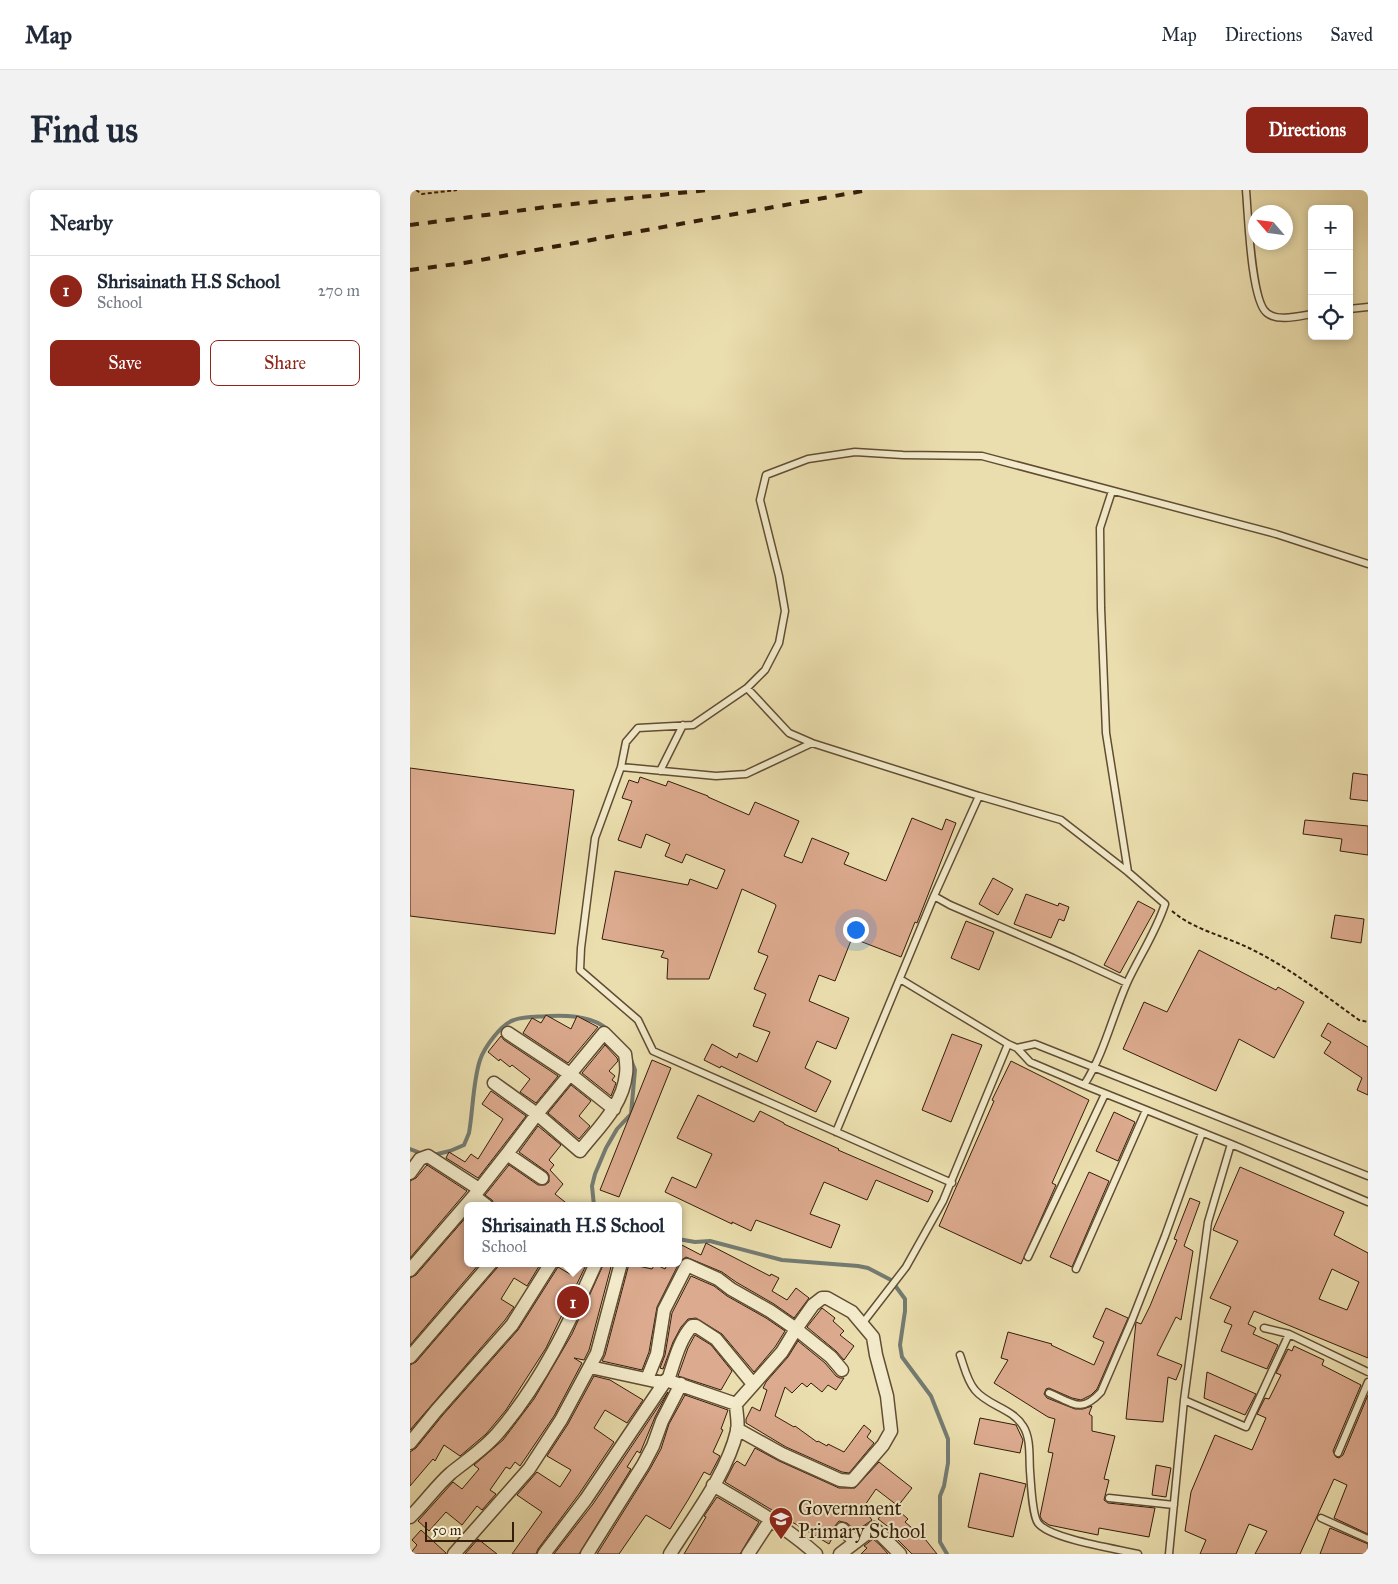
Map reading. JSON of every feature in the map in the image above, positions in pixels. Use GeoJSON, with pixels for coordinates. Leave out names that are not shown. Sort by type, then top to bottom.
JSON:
{"type":"FeatureCollection","features":[{"type":"Feature","properties":{"kind":"street"},"geometry":{"type":"LineString","coordinates":[[508,1033],[570,1074],[614,1109]]}},
{"type":"Feature","properties":{"kind":"street"},"geometry":{"type":"LineString","coordinates":[[468,1202],[477,1192],[538,1114],[570,1074],[604,1033],[625,1054],[626,1074],[619,1099],[614,1109],[580,1151],[538,1114],[494,1083]]}},
{"type":"Feature","properties":{"kind":"street"},"geometry":{"type":"LineString","coordinates":[[507,1154],[542,1178]]}},
{"type":"Feature","properties":{"kind":"street"},"geometry":{"type":"LineString","coordinates":[[410,1173],[420,1159],[428,1156],[477,1192],[484,1202]]}},
{"type":"Feature","properties":{"kind":"street"},"geometry":{"type":"LineString","coordinates":[[410,1270],[464,1207]]}},
{"type":"Feature","properties":{"kind":"street"},"geometry":{"type":"LineString","coordinates":[[647,1379],[657,1354],[664,1310],[687,1265],[718,1280],[770,1311],[796,1329],[830,1357],[842,1370]]}},
{"type":"Feature","properties":{"kind":"street"},"geometry":{"type":"LineString","coordinates":[[410,1357],[488,1267]]}},
{"type":"Feature","properties":{"kind":"street"},"geometry":{"type":"LineString","coordinates":[[410,1443],[512,1326],[549,1267]]}},
{"type":"Feature","properties":{"kind":"street"},"geometry":{"type":"LineString","coordinates":[[410,1518],[450,1474],[473,1457],[497,1434],[517,1408],[548,1364],[594,1267]]}},
{"type":"Feature","properties":{"kind":"street"},"geometry":{"type":"LineString","coordinates":[[454,1554],[528,1469],[561,1420],[597,1353],[620,1267]]}},
{"type":"Feature","properties":{"kind":"street"},"geometry":{"type":"LineString","coordinates":[[670,1554],[713,1485],[730,1450],[737,1429],[736,1404],[782,1352],[813,1305],[822,1298],[828,1298],[864,1320],[873,1337],[876,1356],[888,1396],[891,1431],[883,1445],[858,1476],[852,1481],[840,1480],[782,1454],[737,1429]]}},
{"type":"Feature","properties":{"kind":"street"},"geometry":{"type":"LineString","coordinates":[[544,1554],[586,1499],[666,1382],[680,1348],[692,1326],[696,1326],[716,1339],[753,1384]]}},
{"type":"Feature","properties":{"kind":"street"},"geometry":{"type":"LineString","coordinates":[[590,1367],[682,1384],[736,1404]]}},
{"type":"Feature","properties":{"kind":"street"},"geometry":{"type":"LineString","coordinates":[[587,1554],[642,1466],[653,1446],[662,1421],[682,1384]]}},
{"type":"Feature","properties":{"kind":"street"},"geometry":{"type":"LineString","coordinates":[[713,1485],[771,1519],[800,1539],[816,1554]]}},
{"type":"Feature","properties":{"kind":"street"},"geometry":{"type":"LineString","coordinates":[[748,1554],[771,1519]]}},
{"type":"Feature","properties":{"kind":"street"},"geometry":{"type":"LineString","coordinates":[[840,1554],[874,1528],[900,1554]]}},
{"type":"Feature","properties":{"kind":"street"},"geometry":{"type":"LineString","coordinates":[[842,1529],[856,1542]]}},
{"type":"Feature","properties":{"kind":"lane"},"geometry":{"type":"LineString","coordinates":[[1246,190],[1256,290],[1261,307],[1267,314],[1281,318],[1308,315]]}},
{"type":"Feature","properties":{"kind":"lane"},"geometry":{"type":"LineString","coordinates":[[1353,309],[1368,307]]}},
{"type":"Feature","properties":{"kind":"lane"},"geometry":{"type":"LineString","coordinates":[[952,1183],[653,1051],[638,1020],[580,970],[595,838],[621,767],[626,742],[638,728],[694,725],[747,688],[765,670],[779,643],[785,610],[779,576],[760,500],[766,475],[808,459],[854,452],[982,456],[1276,534],[1368,564]]}},
{"type":"Feature","properties":{"kind":"lane"},"geometry":{"type":"LineString","coordinates":[[1112,491],[1100,528],[1100,608],[1106,734],[1128,872]]}},
{"type":"Feature","properties":{"kind":"lane"},"geometry":{"type":"LineString","coordinates":[[747,688],[790,733],[812,743],[1061,820],[1128,872],[1165,904],[1160,920],[1127,983],[1095,1067],[1084,1085]]}},
{"type":"Feature","properties":{"kind":"lane"},"geometry":{"type":"LineString","coordinates":[[660,771],[682,725]]}},
{"type":"Feature","properties":{"kind":"lane"},"geometry":{"type":"LineString","coordinates":[[621,767],[716,776],[746,774],[812,743]]}},
{"type":"Feature","properties":{"kind":"lane"},"geometry":{"type":"LineString","coordinates":[[836,1132],[934,896],[979,796]]}},
{"type":"Feature","properties":{"kind":"lane"},"geometry":{"type":"LineString","coordinates":[[934,896],[950,905],[1127,983]]}},
{"type":"Feature","properties":{"kind":"lane"},"geometry":{"type":"LineString","coordinates":[[900,979],[1017,1048],[1030,1062],[1368,1202]]}},
{"type":"Feature","properties":{"kind":"lane"},"geometry":{"type":"LineString","coordinates":[[864,1320],[906,1267],[943,1201],[1008,1044]]}},
{"type":"Feature","properties":{"kind":"lane"},"geometry":{"type":"LineString","coordinates":[[1017,1048],[1035,1044],[1368,1176]]}},
{"type":"Feature","properties":{"kind":"lane"},"geometry":{"type":"LineString","coordinates":[[1028,1256],[1105,1094]]}},
{"type":"Feature","properties":{"kind":"lane"},"geometry":{"type":"LineString","coordinates":[[1076,1270],[1146,1110]]}},
{"type":"Feature","properties":{"kind":"lane"},"geometry":{"type":"LineString","coordinates":[[1049,1393],[1079,1405],[1085,1405],[1100,1392],[1132,1320],[1165,1236],[1202,1132]]}},
{"type":"Feature","properties":{"kind":"lane"},"geometry":{"type":"LineString","coordinates":[[1169,1554],[1184,1400],[1208,1222],[1231,1144]]}},
{"type":"Feature","properties":{"kind":"lane"},"geometry":{"type":"LineString","coordinates":[[1264,1328],[1289,1334],[1368,1372]]}},
{"type":"Feature","properties":{"kind":"lane"},"geometry":{"type":"LineString","coordinates":[[1184,1400],[1246,1426],[1289,1334]]}},
{"type":"Feature","properties":{"kind":"lane"},"geometry":{"type":"LineString","coordinates":[[960,1355],[968,1380],[974,1390],[987,1401],[1014,1415],[1024,1426],[1028,1444],[1036,1522],[1046,1530],[1059,1536],[1138,1554]]}},
{"type":"Feature","properties":{"kind":"lane"},"geometry":{"type":"LineString","coordinates":[[1338,1453],[1368,1382]]}},
{"type":"Feature","properties":{"kind":"lane"},"geometry":{"type":"LineString","coordinates":[[1109,1498],[1174,1505]]}},
{"type":"Feature","properties":{"kind":"lane"},"geometry":{"type":"LineString","coordinates":[[1321,1518],[1368,1539]]}},
{"type":"Feature","properties":{"kind":"path"},"geometry":{"type":"LineString","coordinates":[[416,190],[422,194],[457,190]]}},
{"type":"Feature","properties":{"kind":"path"},"geometry":{"type":"LineString","coordinates":[[1165,904],[1179,917],[1199,928],[1251,949],[1287,969],[1360,1020],[1368,1022]]}},
{"type":"Feature","properties":{"kind":"building"},"geometry":{"type":"Polygon","coordinates":[[[410,768],[574,790],[555,934],[410,916],[410,768]]]}},
{"type":"Feature","properties":{"kind":"building"},"geometry":{"type":"Polygon","coordinates":[[[1353,773],[1368,775],[1368,801],[1350,799],[1353,773]]]}},
{"type":"Feature","properties":{"kind":"building"},"geometry":{"type":"Polygon","coordinates":[[[640,777],[666,786],[668,781],[708,796],[749,815],[755,802],[799,821],[784,856],[802,863],[812,838],[849,853],[844,864],[886,881],[912,818],[942,830],[946,819],[956,823],[917,923],[915,922],[901,957],[852,938],[835,981],[819,975],[809,1001],[849,1018],[836,1049],[817,1041],[805,1068],[831,1081],[816,1112],[721,1066],[720,1068],[704,1060],[712,1044],[737,1058],[739,1053],[757,1062],[770,1032],[753,1026],[766,994],[754,989],[768,956],[758,952],[776,906],[775,904],[742,889],[709,979],[667,979],[668,959],[661,957],[664,951],[602,939],[615,871],[688,885],[690,879],[717,889],[725,870],[686,854],[682,863],[665,856],[670,844],[646,834],[641,848],[618,840],[632,801],[622,798],[629,780],[638,783],[640,777]]]}},
{"type":"Feature","properties":{"kind":"building"},"geometry":{"type":"Polygon","coordinates":[[[1305,820],[1368,826],[1368,855],[1340,851],[1342,839],[1303,834],[1305,820]]]}},
{"type":"Feature","properties":{"kind":"building"},"geometry":{"type":"Polygon","coordinates":[[[993,878],[1013,889],[998,915],[979,904],[993,878]]]}},
{"type":"Feature","properties":{"kind":"building"},"geometry":{"type":"Polygon","coordinates":[[[1026,894],[1058,906],[1059,903],[1069,907],[1064,921],[1059,919],[1051,938],[1014,924],[1026,894]]]}},
{"type":"Feature","properties":{"kind":"building"},"geometry":{"type":"Polygon","coordinates":[[[1138,901],[1155,910],[1120,973],[1104,965],[1138,901]]]}},
{"type":"Feature","properties":{"kind":"building"},"geometry":{"type":"Polygon","coordinates":[[[1335,915],[1364,919],[1361,943],[1331,938],[1335,915]]]}},
{"type":"Feature","properties":{"kind":"building"},"geometry":{"type":"Polygon","coordinates":[[[966,921],[994,932],[979,970],[951,958],[966,921]]]}},
{"type":"Feature","properties":{"kind":"building"},"geometry":{"type":"Polygon","coordinates":[[[1199,950],[1276,990],[1278,987],[1304,1002],[1274,1058],[1239,1039],[1216,1091],[1123,1049],[1144,1002],[1167,1012],[1199,950]]]}},
{"type":"Feature","properties":{"kind":"building"},"geometry":{"type":"Polygon","coordinates":[[[546,1015],[571,1029],[577,1016],[598,1027],[568,1063],[523,1033],[532,1018],[541,1023],[546,1015]]]}},
{"type":"Feature","properties":{"kind":"building"},"geometry":{"type":"Polygon","coordinates":[[[1328,1023],[1368,1047],[1368,1095],[1357,1090],[1362,1078],[1324,1053],[1331,1042],[1321,1036],[1328,1023]]]}},
{"type":"Feature","properties":{"kind":"building"},"geometry":{"type":"Polygon","coordinates":[[[952,1034],[982,1045],[951,1122],[922,1110],[952,1034]]]}},
{"type":"Feature","properties":{"kind":"building"},"geometry":{"type":"Polygon","coordinates":[[[501,1036],[504,1040],[558,1076],[536,1103],[520,1092],[530,1079],[512,1065],[510,1067],[488,1052],[501,1036]]]}},
{"type":"Feature","properties":{"kind":"building"},"geometry":{"type":"Polygon","coordinates":[[[605,1045],[618,1061],[609,1071],[615,1076],[612,1080],[616,1083],[611,1096],[582,1073],[605,1045]]]}},
{"type":"Feature","properties":{"kind":"building"},"geometry":{"type":"Polygon","coordinates":[[[652,1060],[671,1068],[619,1197],[600,1190],[652,1060]]]}},
{"type":"Feature","properties":{"kind":"building"},"geometry":{"type":"Polygon","coordinates":[[[1011,1061],[1089,1100],[1052,1183],[1056,1185],[1021,1264],[939,1226],[994,1101],[992,1100],[1011,1061]]]}},
{"type":"Feature","properties":{"kind":"building"},"geometry":{"type":"Polygon","coordinates":[[[571,1085],[591,1101],[579,1116],[590,1126],[579,1139],[548,1113],[571,1085]]]}},
{"type":"Feature","properties":{"kind":"building"},"geometry":{"type":"Polygon","coordinates":[[[491,1091],[526,1116],[478,1178],[446,1158],[449,1152],[465,1162],[471,1154],[478,1159],[503,1119],[482,1104],[491,1091]]]}},
{"type":"Feature","properties":{"kind":"building"},"geometry":{"type":"Polygon","coordinates":[[[698,1095],[754,1122],[760,1111],[838,1150],[933,1191],[928,1202],[876,1180],[867,1200],[824,1182],[810,1214],[840,1225],[831,1248],[756,1220],[751,1231],[732,1222],[732,1224],[665,1192],[672,1177],[696,1188],[712,1154],[677,1138],[698,1095]]]}},
{"type":"Feature","properties":{"kind":"building"},"geometry":{"type":"Polygon","coordinates":[[[1114,1112],[1135,1122],[1118,1161],[1096,1151],[1114,1112]]]}},
{"type":"Feature","properties":{"kind":"building"},"geometry":{"type":"Polygon","coordinates":[[[538,1126],[561,1145],[549,1160],[554,1165],[550,1170],[563,1184],[555,1194],[565,1202],[493,1202],[485,1195],[509,1165],[538,1185],[545,1185],[549,1182],[547,1172],[519,1152],[538,1126]]]}},
{"type":"Feature","properties":{"kind":"building"},"geometry":{"type":"Polygon","coordinates":[[[427,1165],[467,1191],[410,1258],[410,1181],[416,1178],[427,1165]]]}},
{"type":"Feature","properties":{"kind":"building"},"geometry":{"type":"Polygon","coordinates":[[[1240,1167],[1344,1212],[1334,1235],[1368,1253],[1368,1358],[1254,1311],[1248,1324],[1256,1328],[1253,1334],[1278,1345],[1267,1369],[1221,1351],[1232,1325],[1224,1322],[1231,1307],[1210,1298],[1238,1241],[1213,1230],[1240,1167]],[[1332,1269],[1319,1299],[1347,1310],[1359,1282],[1332,1269]]]}},
{"type":"Feature","properties":{"kind":"building"},"geometry":{"type":"Polygon","coordinates":[[[1089,1172],[1109,1181],[1072,1267],[1050,1257],[1089,1172]]]}},
{"type":"Feature","properties":{"kind":"building"},"geometry":{"type":"Polygon","coordinates":[[[1190,1198],[1200,1202],[1184,1246],[1193,1251],[1181,1320],[1176,1317],[1157,1355],[1182,1365],[1176,1380],[1168,1377],[1163,1422],[1126,1419],[1136,1322],[1141,1324],[1150,1306],[1177,1240],[1174,1239],[1190,1198]]]}},
{"type":"Feature","properties":{"kind":"building"},"geometry":{"type":"Polygon","coordinates":[[[464,1220],[464,1267],[477,1267],[410,1345],[410,1278],[416,1275],[464,1220]]]}},
{"type":"Feature","properties":{"kind":"building"},"geometry":{"type":"Polygon","coordinates":[[[706,1243],[770,1276],[771,1274],[779,1278],[772,1291],[787,1300],[796,1288],[809,1298],[794,1318],[722,1272],[686,1257],[682,1260],[682,1245],[701,1255],[706,1243]]]}},
{"type":"Feature","properties":{"kind":"building"},"geometry":{"type":"Polygon","coordinates":[[[539,1267],[527,1286],[514,1278],[501,1299],[514,1307],[505,1320],[410,1430],[410,1365],[416,1362],[497,1268],[539,1267]]]}},
{"type":"Feature","properties":{"kind":"building"},"geometry":{"type":"Polygon","coordinates":[[[558,1267],[570,1274],[574,1267],[585,1267],[546,1348],[506,1410],[486,1434],[460,1456],[444,1445],[435,1461],[433,1459],[410,1486],[410,1452],[416,1448],[518,1330],[558,1267]]]}},
{"type":"Feature","properties":{"kind":"building"},"geometry":{"type":"Polygon","coordinates":[[[602,1267],[611,1267],[589,1350],[584,1360],[574,1358],[582,1363],[554,1416],[520,1466],[515,1462],[510,1469],[506,1467],[490,1490],[496,1494],[482,1510],[477,1506],[462,1525],[446,1512],[429,1531],[418,1521],[453,1482],[462,1489],[479,1469],[474,1465],[503,1440],[534,1399],[572,1334],[602,1267]]]}},
{"type":"Feature","properties":{"kind":"building"},"geometry":{"type":"Polygon","coordinates":[[[628,1267],[652,1269],[653,1267],[661,1267],[665,1269],[666,1267],[677,1267],[657,1307],[649,1352],[642,1370],[602,1361],[628,1267]]]}},
{"type":"Feature","properties":{"kind":"building"},"geometry":{"type":"Polygon","coordinates":[[[691,1276],[714,1286],[785,1331],[775,1347],[754,1372],[722,1334],[696,1318],[688,1319],[681,1327],[663,1369],[660,1368],[665,1355],[672,1313],[691,1276]]]}},
{"type":"Feature","properties":{"kind":"building"},"geometry":{"type":"Polygon","coordinates":[[[822,1308],[835,1318],[833,1321],[844,1331],[840,1335],[854,1346],[844,1360],[807,1327],[822,1308]]]}},
{"type":"Feature","properties":{"kind":"building"},"geometry":{"type":"Polygon","coordinates":[[[1106,1308],[1128,1318],[1097,1389],[1091,1395],[1081,1400],[1049,1388],[1046,1389],[1044,1394],[1047,1398],[1075,1409],[1092,1406],[1089,1414],[1092,1416],[1092,1431],[1115,1436],[1104,1479],[1109,1480],[1104,1500],[1108,1503],[1155,1508],[1149,1537],[1099,1528],[1098,1535],[1049,1525],[1042,1520],[1040,1516],[1053,1453],[1048,1452],[1055,1419],[1048,1417],[994,1383],[1008,1360],[1001,1358],[1008,1332],[1052,1344],[1094,1365],[1104,1342],[1093,1337],[1106,1308]]]}},
{"type":"Feature","properties":{"kind":"building"},"geometry":{"type":"Polygon","coordinates":[[[695,1335],[711,1345],[732,1371],[721,1390],[678,1376],[695,1335]]]}},
{"type":"Feature","properties":{"kind":"building"},"geometry":{"type":"Polygon","coordinates":[[[798,1341],[825,1363],[836,1376],[844,1378],[836,1390],[828,1385],[822,1392],[811,1383],[807,1387],[802,1383],[792,1393],[785,1387],[775,1416],[795,1426],[817,1442],[827,1446],[828,1444],[844,1452],[864,1425],[871,1431],[867,1437],[874,1443],[849,1473],[842,1472],[786,1447],[746,1423],[752,1407],[760,1411],[767,1390],[763,1388],[766,1382],[788,1357],[798,1341]]]}},
{"type":"Feature","properties":{"kind":"building"},"geometry":{"type":"Polygon","coordinates":[[[1294,1346],[1324,1360],[1322,1365],[1361,1385],[1333,1451],[1336,1457],[1339,1458],[1343,1455],[1368,1395],[1368,1534],[1334,1518],[1347,1485],[1334,1479],[1300,1554],[1255,1554],[1267,1531],[1249,1524],[1236,1554],[1200,1554],[1206,1540],[1185,1531],[1191,1492],[1215,1435],[1252,1450],[1266,1418],[1257,1414],[1265,1398],[1269,1399],[1281,1375],[1276,1373],[1288,1349],[1292,1351],[1294,1346]]]}},
{"type":"Feature","properties":{"kind":"building"},"geometry":{"type":"Polygon","coordinates":[[[1207,1372],[1256,1394],[1245,1415],[1204,1398],[1207,1372]]]}},
{"type":"Feature","properties":{"kind":"building"},"geometry":{"type":"Polygon","coordinates":[[[594,1376],[610,1380],[643,1400],[627,1423],[605,1410],[594,1428],[614,1442],[536,1554],[512,1554],[542,1512],[517,1495],[537,1472],[560,1487],[571,1470],[547,1456],[568,1424],[594,1376]]]}},
{"type":"Feature","properties":{"kind":"building"},"geometry":{"type":"Polygon","coordinates":[[[668,1392],[640,1453],[637,1451],[627,1467],[631,1469],[579,1554],[554,1554],[593,1504],[668,1392]]]}},
{"type":"Feature","properties":{"kind":"building"},"geometry":{"type":"Polygon","coordinates":[[[685,1395],[728,1410],[721,1429],[723,1430],[713,1452],[720,1456],[710,1475],[704,1472],[670,1529],[646,1515],[619,1554],[597,1554],[650,1469],[661,1449],[669,1424],[685,1395]]]}},
{"type":"Feature","properties":{"kind":"building"},"geometry":{"type":"Polygon","coordinates":[[[980,1418],[1016,1425],[1023,1440],[1020,1453],[974,1444],[980,1418]]]}},
{"type":"Feature","properties":{"kind":"building"},"geometry":{"type":"Polygon","coordinates":[[[755,1448],[839,1488],[855,1488],[879,1462],[912,1488],[898,1506],[876,1489],[863,1508],[872,1520],[856,1531],[847,1523],[839,1521],[834,1527],[835,1533],[829,1544],[725,1482],[734,1464],[737,1461],[745,1466],[755,1448]]]}},
{"type":"Feature","properties":{"kind":"building"},"geometry":{"type":"Polygon","coordinates":[[[1156,1465],[1171,1468],[1166,1497],[1152,1495],[1156,1465]]]}},
{"type":"Feature","properties":{"kind":"building"},"geometry":{"type":"Polygon","coordinates":[[[980,1473],[1026,1484],[1013,1537],[968,1527],[980,1473]]]}},
{"type":"Feature","properties":{"kind":"building"},"geometry":{"type":"Polygon","coordinates":[[[717,1497],[759,1522],[740,1554],[684,1554],[706,1517],[704,1516],[717,1497]]]}},
{"type":"Feature","properties":{"kind":"building"},"geometry":{"type":"Polygon","coordinates":[[[890,1503],[908,1519],[905,1522],[925,1539],[937,1554],[912,1554],[896,1538],[899,1535],[878,1519],[890,1503]]]}},
{"type":"Feature","properties":{"kind":"building"},"geometry":{"type":"Polygon","coordinates":[[[1330,1528],[1368,1544],[1368,1554],[1320,1554],[1330,1528]]]}},
{"type":"Feature","properties":{"kind":"building"},"geometry":{"type":"Polygon","coordinates":[[[421,1530],[446,1554],[410,1554],[417,1545],[412,1540],[421,1530]]]}},
{"type":"Feature","properties":{"kind":"building"},"geometry":{"type":"Polygon","coordinates":[[[478,1539],[497,1554],[465,1554],[478,1539]]]}},
{"type":"Feature","properties":{"kind":"building"},"geometry":{"type":"Polygon","coordinates":[[[873,1539],[888,1554],[861,1554],[867,1548],[864,1546],[873,1539]]]}},
{"type":"Feature","properties":{"kind":"waterway"},"geometry":{"type":"LineString","coordinates":[[433,1155],[464,1145],[469,1133],[474,1086],[480,1060],[494,1037],[509,1022],[527,1017],[572,1016],[594,1021],[607,1029]]}},
{"type":"Feature","properties":{"kind":"waterway"},"geometry":{"type":"LineString","coordinates":[[594,1202],[592,1186],[606,1148],[617,1129],[631,1114],[635,1070],[631,1060]]}},
{"type":"Feature","properties":{"kind":"waterway"},"geometry":{"type":"LineString","coordinates":[[410,1149],[423,1154]]}},
{"type":"Feature","properties":{"kind":"waterway"},"geometry":{"type":"LineString","coordinates":[[682,1240],[695,1242],[710,1241],[782,1260],[858,1266],[868,1268],[891,1280],[905,1299],[900,1345],[902,1357],[931,1396],[948,1439],[948,1463],[944,1486],[940,1496],[940,1542],[947,1554]]}},
{"type":"Feature","properties":{"kind":"railway"},"geometry":{"type":"LineString","coordinates":[[410,225],[554,206],[708,190]]}},
{"type":"Feature","properties":{"kind":"railway"},"geometry":{"type":"LineString","coordinates":[[410,270],[464,263],[868,190]]}},
{"type":"Feature","properties":{"kind":"place","name":"Shrisainath H.S School"},"geometry":{"type":"Point","coordinates":[573,1302]}},
{"type":"Feature","properties":{"kind":"place","name":"Government Primary School"},"geometry":{"type":"Point","coordinates":[781,1540]}}]}
